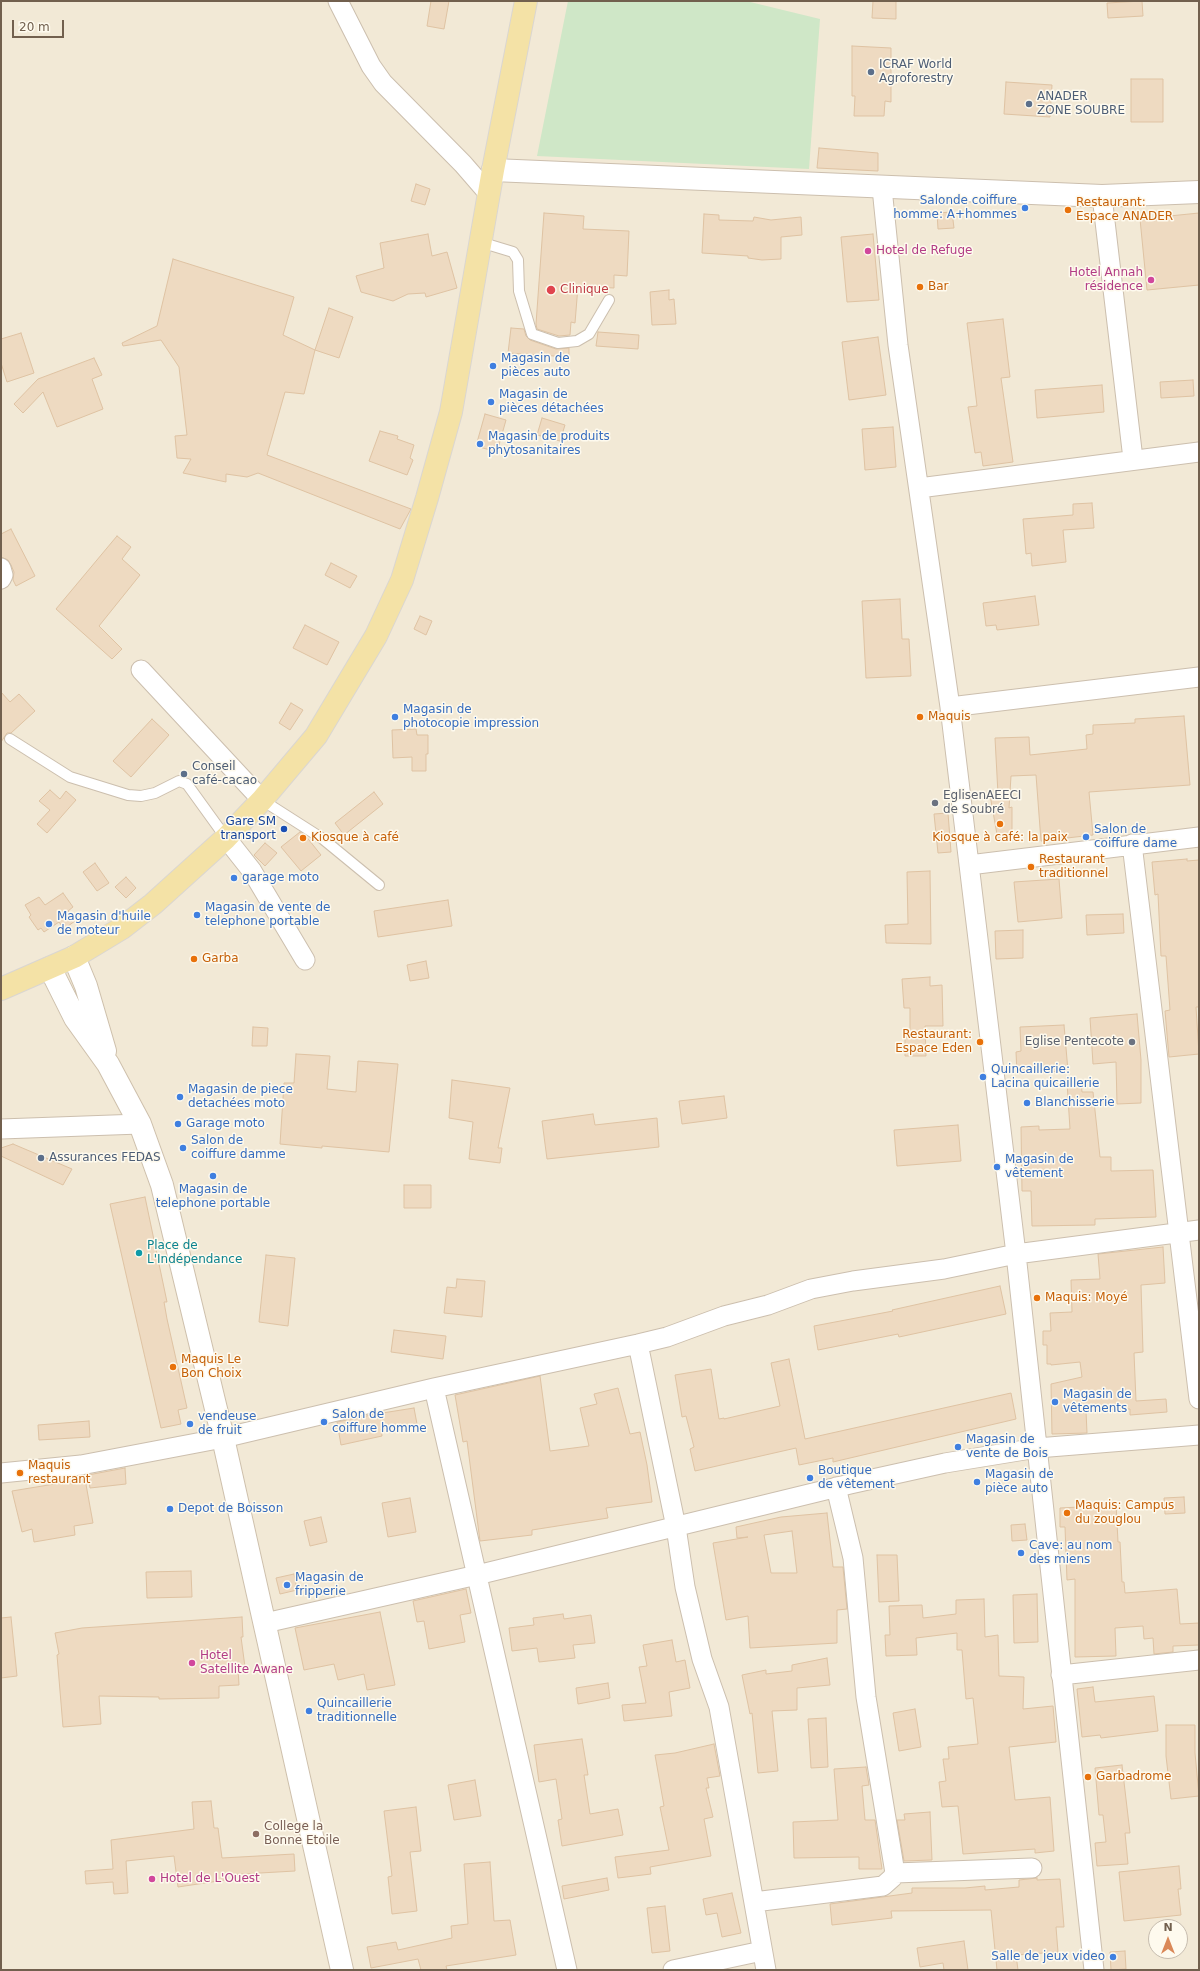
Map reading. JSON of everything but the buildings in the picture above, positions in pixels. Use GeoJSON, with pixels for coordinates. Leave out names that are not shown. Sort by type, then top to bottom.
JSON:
{"type":"FeatureCollection","features":[{"type":"Feature","properties":{"kind":"main road"},"geometry":{"type":"LineString","coordinates":[[1,989],[74,957],[129,923],[153,904],[226,838],[262,800],[316,736],[376,636],[402,580],[451,412],[493,170],[526,1]]}},
{"type":"Feature","properties":{"kind":"main road"},"geometry":{"type":"LineString","coordinates":[[493,170],[882,188],[1102,196],[1199,192]]}},
{"type":"Feature","properties":{"kind":"main road"},"geometry":{"type":"LineString","coordinates":[[74,957],[93,1005],[108,1064]]}},
{"type":"Feature","properties":{"kind":"main road"},"geometry":{"type":"LineString","coordinates":[[50,968],[75,1018],[108,1064],[140,1124],[162,1185],[223,1438],[342,1970]]}},
{"type":"Feature","properties":{"kind":"street"},"geometry":{"type":"LineString","coordinates":[[338,1],[371,66],[383,83],[463,164],[489,194]]}},
{"type":"Feature","properties":{"kind":"street"},"geometry":{"type":"LineString","coordinates":[[882,188],[898,345],[950,707],[1016,1254],[1094,1970]]}},
{"type":"Feature","properties":{"kind":"street"},"geometry":{"type":"LineString","coordinates":[[1102,196],[1133,459]]}},
{"type":"Feature","properties":{"kind":"street"},"geometry":{"type":"LineString","coordinates":[[919,488],[1133,459],[1199,452]]}},
{"type":"Feature","properties":{"kind":"street"},"geometry":{"type":"LineString","coordinates":[[1,568],[3,575],[1,579]]}},
{"type":"Feature","properties":{"kind":"street"},"geometry":{"type":"LineString","coordinates":[[141,670],[262,800]]}},
{"type":"Feature","properties":{"kind":"street"},"geometry":{"type":"LineString","coordinates":[[950,707],[1199,677]]}},
{"type":"Feature","properties":{"kind":"street"},"geometry":{"type":"LineString","coordinates":[[226,838],[252,871],[305,960]]}},
{"type":"Feature","properties":{"kind":"street"},"geometry":{"type":"LineString","coordinates":[[969,865],[1132,844],[1199,838]]}},
{"type":"Feature","properties":{"kind":"street"},"geometry":{"type":"LineString","coordinates":[[1132,844],[1199,1399]]}},
{"type":"Feature","properties":{"kind":"street"},"geometry":{"type":"LineString","coordinates":[[1,1129],[140,1124]]}},
{"type":"Feature","properties":{"kind":"street"},"geometry":{"type":"LineString","coordinates":[[1,1473],[81,1465],[223,1438],[434,1388],[667,1337],[724,1316],[768,1305],[811,1290],[853,1281],[944,1269],[1016,1254],[1199,1230]]}},
{"type":"Feature","properties":{"kind":"street"},"geometry":{"type":"LineString","coordinates":[[638,1344],[676,1527],[685,1587],[702,1659],[719,1707],[766,1970]]}},
{"type":"Feature","properties":{"kind":"street"},"geometry":{"type":"LineString","coordinates":[[434,1388],[567,1970]]}},
{"type":"Feature","properties":{"kind":"street"},"geometry":{"type":"LineString","coordinates":[[265,1623],[477,1575],[836,1487],[945,1463],[1037,1448],[1199,1435]]}},
{"type":"Feature","properties":{"kind":"street"},"geometry":{"type":"LineString","coordinates":[[754,1902],[883,1886],[892,1878],[894,1873],[866,1697],[853,1558],[836,1487]]}},
{"type":"Feature","properties":{"kind":"street"},"geometry":{"type":"LineString","coordinates":[[1061,1675],[1199,1660]]}},
{"type":"Feature","properties":{"kind":"street"},"geometry":{"type":"LineString","coordinates":[[894,1873],[1032,1868]]}},
{"type":"Feature","properties":{"kind":"street"},"geometry":{"type":"LineString","coordinates":[[673,1970],[762,1952]]}},
{"type":"Feature","properties":{"kind":"lane"},"geometry":{"type":"LineString","coordinates":[[480,242],[513,252],[518,260],[518,291],[532,334],[558,343],[577,341],[588,334],[609,300]]}},
{"type":"Feature","properties":{"kind":"lane"},"geometry":{"type":"LineString","coordinates":[[10,739],[70,777],[128,795],[141,796],[155,793],[179,781],[187,784],[226,838]]}},
{"type":"Feature","properties":{"kind":"lane"},"geometry":{"type":"LineString","coordinates":[[262,800],[323,839],[379,884]]}},
{"type":"Feature","properties":{"kind":"shaded area"},"geometry":{"type":"Polygon","coordinates":[[[1,1],[1199,1],[1199,1970],[1,1970],[1,1]]]}},
{"type":"Feature","properties":{"kind":"green space"},"geometry":{"type":"Polygon","coordinates":[[[568,1],[746,1],[820,19],[809,169],[537,156],[568,1]]]}},
{"type":"Feature","properties":{"kind":"place","name":"ICRAF World Agroforestry"},"geometry":{"type":"Point","coordinates":[871,72]}},
{"type":"Feature","properties":{"kind":"place","name":"ANADER ZONE SOUBRE"},"geometry":{"type":"Point","coordinates":[1029,104]}},
{"type":"Feature","properties":{"kind":"place","name":"Salonde coiffure homme: A+hommes"},"geometry":{"type":"Point","coordinates":[1025,208]}},
{"type":"Feature","properties":{"kind":"place","name":"Restaurant: Espace ANADER"},"geometry":{"type":"Point","coordinates":[1068,210]}},
{"type":"Feature","properties":{"kind":"place","name":"Hotel de Refuge"},"geometry":{"type":"Point","coordinates":[868,251]}},
{"type":"Feature","properties":{"kind":"place","name":"Hotel Annah résidence"},"geometry":{"type":"Point","coordinates":[1151,280]}},
{"type":"Feature","properties":{"kind":"place","name":"Bar"},"geometry":{"type":"Point","coordinates":[920,287]}},
{"type":"Feature","properties":{"kind":"place","name":"Clinique"},"geometry":{"type":"Point","coordinates":[551,290]}},
{"type":"Feature","properties":{"kind":"place","name":"Magasin de pièces auto"},"geometry":{"type":"Point","coordinates":[493,366]}},
{"type":"Feature","properties":{"kind":"place","name":"Magasin de pièces détachées"},"geometry":{"type":"Point","coordinates":[491,402]}},
{"type":"Feature","properties":{"kind":"place","name":"Magasin de produits phytosanitaires"},"geometry":{"type":"Point","coordinates":[480,444]}},
{"type":"Feature","properties":{"kind":"place","name":"Magasin de photocopie impression"},"geometry":{"type":"Point","coordinates":[395,717]}},
{"type":"Feature","properties":{"kind":"place","name":"Maquis"},"geometry":{"type":"Point","coordinates":[920,717]}},
{"type":"Feature","properties":{"kind":"place","name":"Conseil café-cacao"},"geometry":{"type":"Point","coordinates":[184,774]}},
{"type":"Feature","properties":{"kind":"place","name":"EglisenAEECI de Soubré"},"geometry":{"type":"Point","coordinates":[935,803]}},
{"type":"Feature","properties":{"kind":"place","name":"Kiosque à café: la paix"},"geometry":{"type":"Point","coordinates":[1000,824]}},
{"type":"Feature","properties":{"kind":"place","name":"Gare SM transport"},"geometry":{"type":"Point","coordinates":[284,829]}},
{"type":"Feature","properties":{"kind":"place","name":"Salon de coiffure dame"},"geometry":{"type":"Point","coordinates":[1086,837]}},
{"type":"Feature","properties":{"kind":"place","name":"Kiosque à café"},"geometry":{"type":"Point","coordinates":[303,838]}},
{"type":"Feature","properties":{"kind":"place","name":"Restaurant traditionnel"},"geometry":{"type":"Point","coordinates":[1031,867]}},
{"type":"Feature","properties":{"kind":"place","name":"garage moto"},"geometry":{"type":"Point","coordinates":[234,878]}},
{"type":"Feature","properties":{"kind":"place","name":"Magasin de vente de telephone portable"},"geometry":{"type":"Point","coordinates":[197,915]}},
{"type":"Feature","properties":{"kind":"place","name":"Magasin d'huile de moteur"},"geometry":{"type":"Point","coordinates":[49,924]}},
{"type":"Feature","properties":{"kind":"place","name":"Garba"},"geometry":{"type":"Point","coordinates":[194,959]}},
{"type":"Feature","properties":{"kind":"place","name":"Restaurant: Espace Eden"},"geometry":{"type":"Point","coordinates":[980,1042]}},
{"type":"Feature","properties":{"kind":"place","name":"Eglise Pentecote"},"geometry":{"type":"Point","coordinates":[1132,1042]}},
{"type":"Feature","properties":{"kind":"place","name":"Quincaillerie: Lacina quicaillerie"},"geometry":{"type":"Point","coordinates":[983,1077]}},
{"type":"Feature","properties":{"kind":"place","name":"Magasin de piece detachées moto"},"geometry":{"type":"Point","coordinates":[180,1097]}},
{"type":"Feature","properties":{"kind":"place","name":"Blanchisserie"},"geometry":{"type":"Point","coordinates":[1027,1103]}},
{"type":"Feature","properties":{"kind":"place","name":"Garage moto"},"geometry":{"type":"Point","coordinates":[178,1124]}},
{"type":"Feature","properties":{"kind":"place","name":"Salon de coiffure damme"},"geometry":{"type":"Point","coordinates":[183,1148]}},
{"type":"Feature","properties":{"kind":"place","name":"Assurances FEDAS"},"geometry":{"type":"Point","coordinates":[41,1158]}},
{"type":"Feature","properties":{"kind":"place","name":"Magasin de vêtement"},"geometry":{"type":"Point","coordinates":[997,1167]}},
{"type":"Feature","properties":{"kind":"place","name":"Magasin de telephone portable"},"geometry":{"type":"Point","coordinates":[213,1176]}},
{"type":"Feature","properties":{"kind":"place","name":"Place de L'Indépendance"},"geometry":{"type":"Point","coordinates":[139,1253]}},
{"type":"Feature","properties":{"kind":"place","name":"Maquis: Moyé"},"geometry":{"type":"Point","coordinates":[1037,1298]}},
{"type":"Feature","properties":{"kind":"place","name":"Maquis Le Bon Choix"},"geometry":{"type":"Point","coordinates":[173,1367]}},
{"type":"Feature","properties":{"kind":"place","name":"Magasin de vêtements"},"geometry":{"type":"Point","coordinates":[1055,1402]}},
{"type":"Feature","properties":{"kind":"place","name":"Salon de coiffure homme"},"geometry":{"type":"Point","coordinates":[324,1422]}},
{"type":"Feature","properties":{"kind":"place","name":"vendeuse de fruit"},"geometry":{"type":"Point","coordinates":[190,1424]}},
{"type":"Feature","properties":{"kind":"place","name":"Magasin de vente de Bois"},"geometry":{"type":"Point","coordinates":[958,1447]}},
{"type":"Feature","properties":{"kind":"place","name":"Maquis restaurant"},"geometry":{"type":"Point","coordinates":[20,1473]}},
{"type":"Feature","properties":{"kind":"place","name":"Boutique de vêtement"},"geometry":{"type":"Point","coordinates":[810,1478]}},
{"type":"Feature","properties":{"kind":"place","name":"Magasin de pièce auto"},"geometry":{"type":"Point","coordinates":[977,1482]}},
{"type":"Feature","properties":{"kind":"place","name":"Depot de Boisson"},"geometry":{"type":"Point","coordinates":[170,1509]}},
{"type":"Feature","properties":{"kind":"place","name":"Maquis: Campus du zouglou"},"geometry":{"type":"Point","coordinates":[1067,1513]}},
{"type":"Feature","properties":{"kind":"place","name":"Cave: au nom des miens"},"geometry":{"type":"Point","coordinates":[1021,1553]}},
{"type":"Feature","properties":{"kind":"place","name":"Magasin de fripperie"},"geometry":{"type":"Point","coordinates":[287,1585]}},
{"type":"Feature","properties":{"kind":"place","name":"Hotel Satellite Awane"},"geometry":{"type":"Point","coordinates":[192,1663]}},
{"type":"Feature","properties":{"kind":"place","name":"Quincaillerie traditionnelle"},"geometry":{"type":"Point","coordinates":[309,1711]}},
{"type":"Feature","properties":{"kind":"place","name":"Garbadrome"},"geometry":{"type":"Point","coordinates":[1088,1777]}},
{"type":"Feature","properties":{"kind":"place","name":"College la Bonne Etoile"},"geometry":{"type":"Point","coordinates":[256,1834]}},
{"type":"Feature","properties":{"kind":"place","name":"Hotel de L'Ouest"},"geometry":{"type":"Point","coordinates":[152,1879]}},
{"type":"Feature","properties":{"kind":"place","name":"Salle de jeux video"},"geometry":{"type":"Point","coordinates":[1113,1957]}}]}
